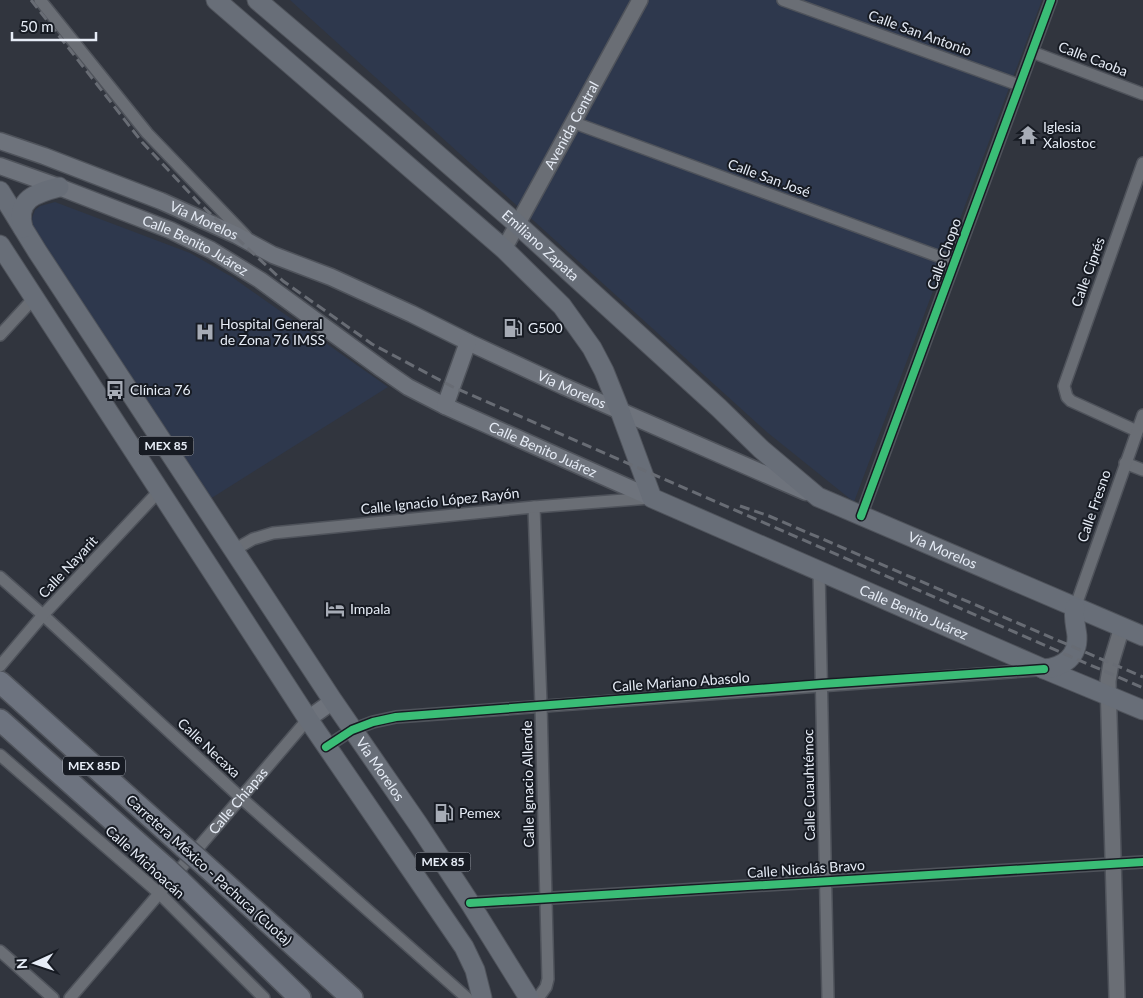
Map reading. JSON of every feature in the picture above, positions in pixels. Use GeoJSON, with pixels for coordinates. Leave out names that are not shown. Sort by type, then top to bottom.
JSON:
{"type":"FeatureCollection","features":[{"type":"Feature","properties":{"kind":"highway","name":"Carretera México - Pachuca (Cuota)"},"geometry":{"type":"LineString","coordinates":[[1,678],[352,998]]}},
{"type":"Feature","properties":{"kind":"highway","name":"Carretera México - Pachuca (Cuota)"},"geometry":{"type":"LineString","coordinates":[[0,720],[173,874],[300,998]]}},
{"type":"Feature","properties":{"kind":"main road","name":"Emiliano Zapata"},"geometry":{"type":"LineString","coordinates":[[216,0],[504,249],[556,300],[576,323],[592,348],[620,411],[652,498]]}},
{"type":"Feature","properties":{"kind":"main road","name":"Emiliano Zapata"},"geometry":{"type":"LineString","coordinates":[[257,0],[517,224],[761,449],[818,496]]}},
{"type":"Feature","properties":{"kind":"main road","name":"Vía Morelos"},"geometry":{"type":"LineString","coordinates":[[0,141],[128,188],[254,244],[273,255],[412,314],[468,342],[620,411],[1143,636]]}},
{"type":"Feature","properties":{"kind":"main road","name":"Calle Benito Juárez"},"geometry":{"type":"LineString","coordinates":[[0,166],[170,230],[212,250],[260,280],[408,387],[445,406],[1044,669],[1143,710]]}},
{"type":"Feature","properties":{"kind":"main road"},"geometry":{"type":"LineString","coordinates":[[23,228],[21,214],[26,202],[36,194],[59,187]]}},
{"type":"Feature","properties":{"kind":"main road","name":"Vía Morelos"},"geometry":{"type":"LineString","coordinates":[[0,191],[352,730],[470,903],[529,998]]}},
{"type":"Feature","properties":{"kind":"main road","name":"MEX 85"},"geometry":{"type":"LineString","coordinates":[[0,245],[308,719],[464,946],[475,970],[482,998]]}},
{"type":"Feature","properties":{"kind":"main road"},"geometry":{"type":"LineString","coordinates":[[445,406],[468,342]]}},
{"type":"Feature","properties":{"kind":"main road"},"geometry":{"type":"LineString","coordinates":[[1044,669],[1063,664],[1074,653],[1077,639],[1074,618],[1075,608]]}},
{"type":"Feature","properties":{"kind":"main road","name":"Calle Chiapas"},"geometry":{"type":"LineString","coordinates":[[308,719],[333,701]]}},
{"type":"Feature","properties":{"kind":"street"},"geometry":{"type":"LineString","coordinates":[[40,0],[146,133],[254,244]]}},
{"type":"Feature","properties":{"kind":"street","name":"Avenida Central"},"geometry":{"type":"LineString","coordinates":[[504,249],[640,0]]}},
{"type":"Feature","properties":{"kind":"street","name":"Calle San Antonio"},"geometry":{"type":"LineString","coordinates":[[783,0],[1019,85]]}},
{"type":"Feature","properties":{"kind":"street","name":"Calle Chopo"},"geometry":{"type":"LineString","coordinates":[[861,516],[1051,0]]}},
{"type":"Feature","properties":{"kind":"street","name":"Calle Caoba"},"geometry":{"type":"LineString","coordinates":[[1032,52],[1143,94]]}},
{"type":"Feature","properties":{"kind":"street","name":"Calle San José"},"geometry":{"type":"LineString","coordinates":[[572,122],[954,262]]}},
{"type":"Feature","properties":{"kind":"street","name":"Calle Ciprés"},"geometry":{"type":"LineString","coordinates":[[1137,430],[1071,401],[1065,392],[1065,381],[1143,163]]}},
{"type":"Feature","properties":{"kind":"street"},"geometry":{"type":"LineString","coordinates":[[0,335],[35,297]]}},
{"type":"Feature","properties":{"kind":"street","name":"Calle Fresno"},"geometry":{"type":"LineString","coordinates":[[1075,608],[1143,415]]}},
{"type":"Feature","properties":{"kind":"street"},"geometry":{"type":"LineString","coordinates":[[1125,463],[1143,470]]}},
{"type":"Feature","properties":{"kind":"street","name":"Calle Nayarit"},"geometry":{"type":"LineString","coordinates":[[1,678],[43,615],[160,490]]}},
{"type":"Feature","properties":{"kind":"street","name":"Calle Ignacio López Rayón"},"geometry":{"type":"LineString","coordinates":[[234,550],[253,539],[273,532],[534,507],[652,498]]}},
{"type":"Feature","properties":{"kind":"street","name":"Calle Ignacio Allende"},"geometry":{"type":"LineString","coordinates":[[534,507],[548,979],[546,987],[538,998]]}},
{"type":"Feature","properties":{"kind":"street","name":"Calle Cuauhtémoc"},"geometry":{"type":"LineString","coordinates":[[819,570],[828,998]]}},
{"type":"Feature","properties":{"kind":"street","name":"Calle Necaxa"},"geometry":{"type":"LineString","coordinates":[[0,577],[240,797],[466,998]]}},
{"type":"Feature","properties":{"kind":"street"},"geometry":{"type":"LineString","coordinates":[[1117,998],[1108,672],[1122,628]]}},
{"type":"Feature","properties":{"kind":"street","name":"Calle Mariano Abasolo"},"geometry":{"type":"LineString","coordinates":[[326,746],[352,730],[373,722],[396,717],[1044,669]]}},
{"type":"Feature","properties":{"kind":"street","name":"Calle Chiapas"},"geometry":{"type":"LineString","coordinates":[[70,998],[308,719]]}},
{"type":"Feature","properties":{"kind":"street","name":"Calle Michoacán"},"geometry":{"type":"LineString","coordinates":[[0,754],[158,893],[264,998]]}},
{"type":"Feature","properties":{"kind":"street","name":"Calle Nicolás Bravo"},"geometry":{"type":"LineString","coordinates":[[470,903],[1143,862]]}},
{"type":"Feature","properties":{"kind":"street"},"geometry":{"type":"LineString","coordinates":[[0,951],[53,998]]}},
{"type":"Feature","properties":{"kind":"shaded area"},"geometry":{"type":"Polygon","coordinates":[[[290,0],[1042,0],[854,502],[768,433],[290,0]]]}},
{"type":"Feature","properties":{"kind":"shaded area","name":"Hospital General de Zona 76 IMSS"},"geometry":{"type":"Polygon","coordinates":[[[55,202],[190,253],[232,277],[388,387],[210,499],[33,228],[32,218],[35,210],[40,206],[55,202]]]}},
{"type":"Feature","properties":{"kind":"railway"},"geometry":{"type":"LineString","coordinates":[[31,0],[142,142],[199,203],[283,281],[372,344],[453,387],[1143,688]]}},
{"type":"Feature","properties":{"kind":"railway"},"geometry":{"type":"LineString","coordinates":[[740,506],[769,516],[1143,677]]}},
{"type":"Feature","properties":{"kind":"cycle path"},"geometry":{"type":"LineString","coordinates":[[861,516],[1051,0]]}},
{"type":"Feature","properties":{"kind":"cycle path"},"geometry":{"type":"LineString","coordinates":[[326,747],[352,730],[373,722],[396,717],[1044,669]]}},
{"type":"Feature","properties":{"kind":"cycle path"},"geometry":{"type":"LineString","coordinates":[[470,903],[1143,862]]}},
{"type":"Feature","properties":{"kind":"place","name":"Iglesia Xalostoc"},"geometry":{"type":"Point","coordinates":[1028,135]}},
{"type":"Feature","properties":{"kind":"place","name":"G500"},"geometry":{"type":"Point","coordinates":[513,328]}},
{"type":"Feature","properties":{"kind":"place","name":"Hospital General de Zona 76 IMSS"},"geometry":{"type":"Point","coordinates":[205,332]}},
{"type":"Feature","properties":{"kind":"place","name":"Clínica 76"},"geometry":{"type":"Point","coordinates":[115,390]}},
{"type":"Feature","properties":{"kind":"place","name":"Impala"},"geometry":{"type":"Point","coordinates":[335,609]}},
{"type":"Feature","properties":{"kind":"place","name":"Pemex"},"geometry":{"type":"Point","coordinates":[444,813]}}]}
